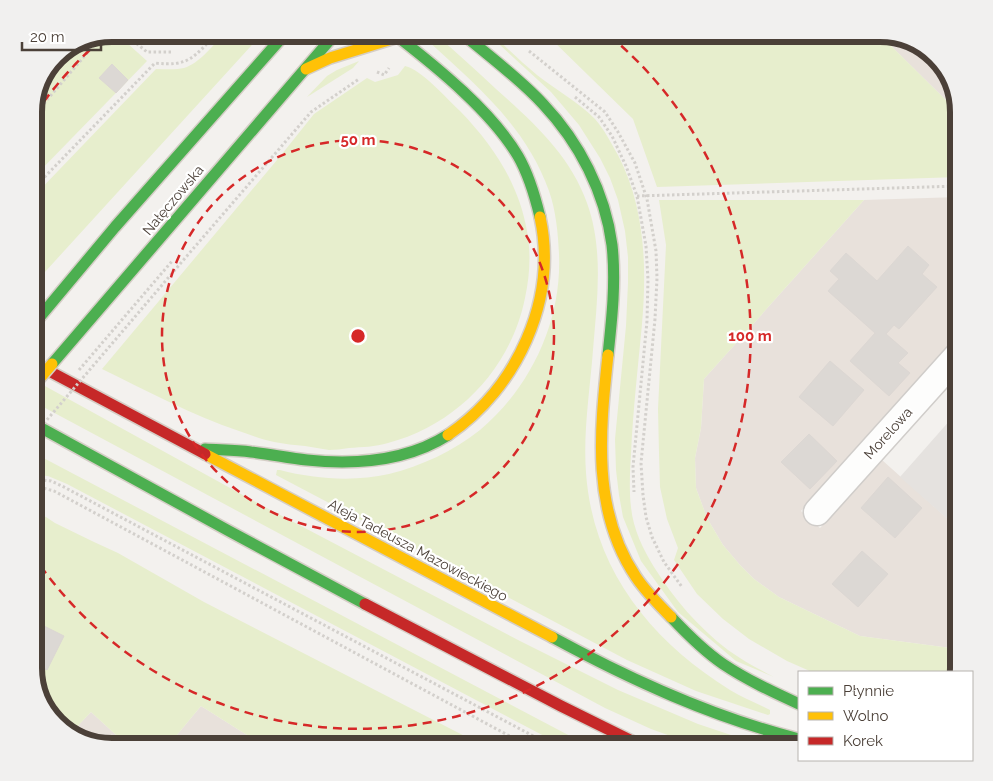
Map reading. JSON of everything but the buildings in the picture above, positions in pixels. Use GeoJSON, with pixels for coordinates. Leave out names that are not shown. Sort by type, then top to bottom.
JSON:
{"type":"FeatureCollection","features":[{"type":"Feature","properties":{"kind":"main road","name":"Nałęczowska"},"geometry":{"type":"LineString","coordinates":[[43,313],[115,227],[277,43]]}},
{"type":"Feature","properties":{"kind":"main road","name":"Nałęczowska"},"geometry":{"type":"LineString","coordinates":[[43,375],[328,43]]}},
{"type":"Feature","properties":{"kind":"main road"},"geometry":{"type":"LineString","coordinates":[[306,69],[330,58],[374,43]]}},
{"type":"Feature","properties":{"kind":"main road"},"geometry":{"type":"LineString","coordinates":[[194,448],[251,452],[296,460],[334,463],[383,458],[408,453],[430,445],[451,433],[471,418],[505,380],[521,354],[537,314],[543,285],[543,233],[531,183],[523,165],[495,124],[447,77],[407,43]]}},
{"type":"Feature","properties":{"kind":"main road"},"geometry":{"type":"LineString","coordinates":[[474,43],[513,76],[544,106],[579,154],[596,184],[603,202],[611,240],[614,276],[601,466],[612,524],[630,568],[673,620],[703,648],[722,663],[763,688],[798,704]]}},
{"type":"Feature","properties":{"kind":"main road","name":"Aleja Tadeusza Mazowieckiego"},"geometry":{"type":"LineString","coordinates":[[43,367],[569,647],[631,678],[688,704],[729,719],[795,738]]}},
{"type":"Feature","properties":{"kind":"main road"},"geometry":{"type":"LineString","coordinates":[[43,428],[192,512],[340,591],[625,738]]}},
{"type":"Feature","properties":{"kind":"street","name":"Morelowa"},"geometry":{"type":"LineString","coordinates":[[817,512],[950,364]]}},
{"type":"Feature","properties":{"kind":"path"},"geometry":{"type":"LineString","coordinates":[[136,43],[147,52],[172,52]]}},
{"type":"Feature","properties":{"kind":"path"},"geometry":{"type":"LineString","coordinates":[[43,179],[155,63],[170,65],[186,62],[194,57],[207,43]]}},
{"type":"Feature","properties":{"kind":"path"},"geometry":{"type":"LineString","coordinates":[[519,43],[605,112],[635,163],[646,195],[656,251],[657,278],[655,319],[641,463],[643,495],[646,517],[652,537],[664,562],[683,588]]}},
{"type":"Feature","properties":{"kind":"path"},"geometry":{"type":"LineString","coordinates":[[44,104],[94,45]]}},
{"type":"Feature","properties":{"kind":"path"},"geometry":{"type":"LineString","coordinates":[[43,424],[311,112],[364,76]]}},
{"type":"Feature","properties":{"kind":"path"},"geometry":{"type":"LineString","coordinates":[[571,94],[598,117],[612,136],[637,196],[646,246],[648,279],[646,330],[633,467],[634,499]]}},
{"type":"Feature","properties":{"kind":"path"},"geometry":{"type":"LineString","coordinates":[[637,196],[950,186]]}},
{"type":"Feature","properties":{"kind":"path"},"geometry":{"type":"LineString","coordinates":[[78,371],[173,260]]}},
{"type":"Feature","properties":{"kind":"path"},"geometry":{"type":"LineString","coordinates":[[43,412],[46,408]]}},
{"type":"Feature","properties":{"kind":"path"},"geometry":{"type":"LineString","coordinates":[[43,480],[62,486],[537,738]]}},
{"type":"Feature","properties":{"kind":"path"},"geometry":{"type":"LineString","coordinates":[[43,488],[54,491],[513,738]]}},
{"type":"Feature","properties":{"kind":"shaded area"},"geometry":{"type":"Polygon","coordinates":[[[889,44],[903,46],[916,52],[930,63],[943,81],[950,104],[889,44]]]}},
{"type":"Feature","properties":{"kind":"shaded area"},"geometry":{"type":"Polygon","coordinates":[[[950,197],[950,345],[801,511],[820,528],[882,460],[950,521],[950,648],[860,636],[779,597],[754,579],[723,545],[707,518],[696,488],[695,458],[701,428],[704,379],[864,200],[950,197]]]}},
{"type":"Feature","properties":{"kind":"shaded area"},"geometry":{"type":"Polygon","coordinates":[[[950,420],[950,521],[900,477],[950,420]]]}},
{"type":"Feature","properties":{"kind":"shaded area"},"geometry":{"type":"Polygon","coordinates":[[[201,706],[252,738],[174,738],[201,706]]]}},
{"type":"Feature","properties":{"kind":"shaded area"},"geometry":{"type":"Polygon","coordinates":[[[91,712],[119,738],[103,738],[90,735],[76,728],[91,712]]]}},
{"type":"Feature","properties":{"kind":"green space"},"geometry":{"type":"Polygon","coordinates":[[[127,43],[147,61],[43,168],[43,108],[45,94],[50,81],[66,60],[90,46],[127,43]]]}},
{"type":"Feature","properties":{"kind":"green space"},"geometry":{"type":"Polygon","coordinates":[[[215,43],[254,43],[43,274],[43,187],[156,69],[184,68],[190,66],[215,43]]]}},
{"type":"Feature","properties":{"kind":"green space"},"geometry":{"type":"Polygon","coordinates":[[[430,43],[445,43],[537,127],[571,170],[587,203],[596,239],[598,276],[586,427],[586,473],[591,508],[600,540],[614,571],[631,599],[651,625],[675,648],[701,670],[730,690],[770,710],[768,715],[696,691],[627,660],[276,475],[277,470],[280,470],[306,476],[362,478],[389,474],[437,457],[470,438],[498,413],[514,394],[540,351],[549,328],[559,279],[556,222],[549,191],[527,146],[498,108],[464,73],[430,43]]]}},
{"type":"Feature","properties":{"kind":"green space"},"geometry":{"type":"Polygon","coordinates":[[[498,43],[502,43],[537,75],[595,119],[618,155],[634,195],[639,216],[644,259],[644,303],[630,467],[630,501],[636,531],[654,567],[687,612],[728,650],[774,677],[736,661],[678,612],[641,561],[623,517],[616,470],[615,439],[626,326],[628,257],[625,231],[618,200],[600,158],[579,125],[551,92],[498,43]]]}},
{"type":"Feature","properties":{"kind":"green space"},"geometry":{"type":"Polygon","coordinates":[[[555,43],[889,44],[950,104],[950,177],[657,187],[633,119],[555,43]]]}},
{"type":"Feature","properties":{"kind":"green space"},"geometry":{"type":"Polygon","coordinates":[[[359,61],[353,68],[307,97],[327,76],[359,61]]]}},
{"type":"Feature","properties":{"kind":"green space"},"geometry":{"type":"Polygon","coordinates":[[[405,66],[419,73],[434,86],[483,137],[511,181],[523,214],[529,256],[529,272],[525,298],[518,324],[507,348],[494,370],[477,390],[458,408],[437,423],[413,434],[378,445],[329,450],[265,440],[221,425],[102,369],[314,114],[367,78],[375,82],[398,75],[405,66]]]}},
{"type":"Feature","properties":{"kind":"green space"},"geometry":{"type":"Polygon","coordinates":[[[659,200],[864,200],[704,379],[701,428],[695,458],[696,488],[707,518],[723,545],[754,579],[779,597],[860,636],[950,648],[950,671],[810,671],[787,661],[749,639],[723,619],[697,594],[674,560],[678,548],[667,519],[660,487],[658,409],[666,245],[659,200]]]}},
{"type":"Feature","properties":{"kind":"green space"},"geometry":{"type":"Polygon","coordinates":[[[43,385],[263,506],[520,641],[618,690],[698,724],[740,738],[676,738],[605,708],[43,407],[43,385]]]}},
{"type":"Feature","properties":{"kind":"green space"},"geometry":{"type":"Polygon","coordinates":[[[43,458],[574,738],[548,738],[67,484],[43,476],[43,458]]]}},
{"type":"Feature","properties":{"kind":"green space"},"geometry":{"type":"Polygon","coordinates":[[[43,516],[118,553],[204,602],[468,738],[252,738],[201,706],[174,738],[119,738],[91,712],[76,728],[60,715],[52,704],[45,687],[43,673],[43,516]]]}},
{"type":"Feature","properties":{"kind":"traffic: fast"},"geometry":{"type":"LineString","coordinates":[[43,313],[115,227],[277,43]]}},
{"type":"Feature","properties":{"kind":"traffic: fast"},"geometry":{"type":"LineString","coordinates":[[52,364],[327,43]]}},
{"type":"Feature","properties":{"kind":"traffic: fast"},"geometry":{"type":"LineString","coordinates":[[406,43],[430,62],[494,123],[518,156],[534,193],[540,217]]}},
{"type":"Feature","properties":{"kind":"traffic: fast"},"geometry":{"type":"LineString","coordinates":[[474,43],[534,94],[556,119],[579,151],[597,187],[609,225],[613,259],[614,286],[608,355]]}},
{"type":"Feature","properties":{"kind":"traffic: fast"},"geometry":{"type":"LineString","coordinates":[[43,429],[365,604]]}},
{"type":"Feature","properties":{"kind":"traffic: fast"},"geometry":{"type":"LineString","coordinates":[[205,449],[245,451],[325,461],[362,461],[398,456],[415,451],[448,435]]}},
{"type":"Feature","properties":{"kind":"traffic: fast"},"geometry":{"type":"LineString","coordinates":[[671,617],[709,654],[723,664],[751,681],[798,704]]}},
{"type":"Feature","properties":{"kind":"traffic: fast"},"geometry":{"type":"LineString","coordinates":[[552,637],[672,696],[735,720],[795,738]]}},
{"type":"Feature","properties":{"kind":"traffic: slow"},"geometry":{"type":"LineString","coordinates":[[306,69],[330,58],[379,43]]}},
{"type":"Feature","properties":{"kind":"traffic: slow"},"geometry":{"type":"LineString","coordinates":[[448,435],[473,416],[494,393],[512,367],[527,339],[537,310],[543,279],[544,248],[540,217]]}},
{"type":"Feature","properties":{"kind":"traffic: slow"},"geometry":{"type":"LineString","coordinates":[[608,355],[601,441],[605,497],[612,525],[622,551],[636,577],[648,593],[671,617]]}},
{"type":"Feature","properties":{"kind":"traffic: slow"},"geometry":{"type":"LineString","coordinates":[[43,374],[52,364]]}},
{"type":"Feature","properties":{"kind":"traffic: slow"},"geometry":{"type":"LineString","coordinates":[[205,454],[552,637]]}},
{"type":"Feature","properties":{"kind":"traffic: jam"},"geometry":{"type":"LineString","coordinates":[[43,368],[205,454]]}},
{"type":"Feature","properties":{"kind":"traffic: jam"},"geometry":{"type":"LineString","coordinates":[[365,604],[626,738]]}}]}
